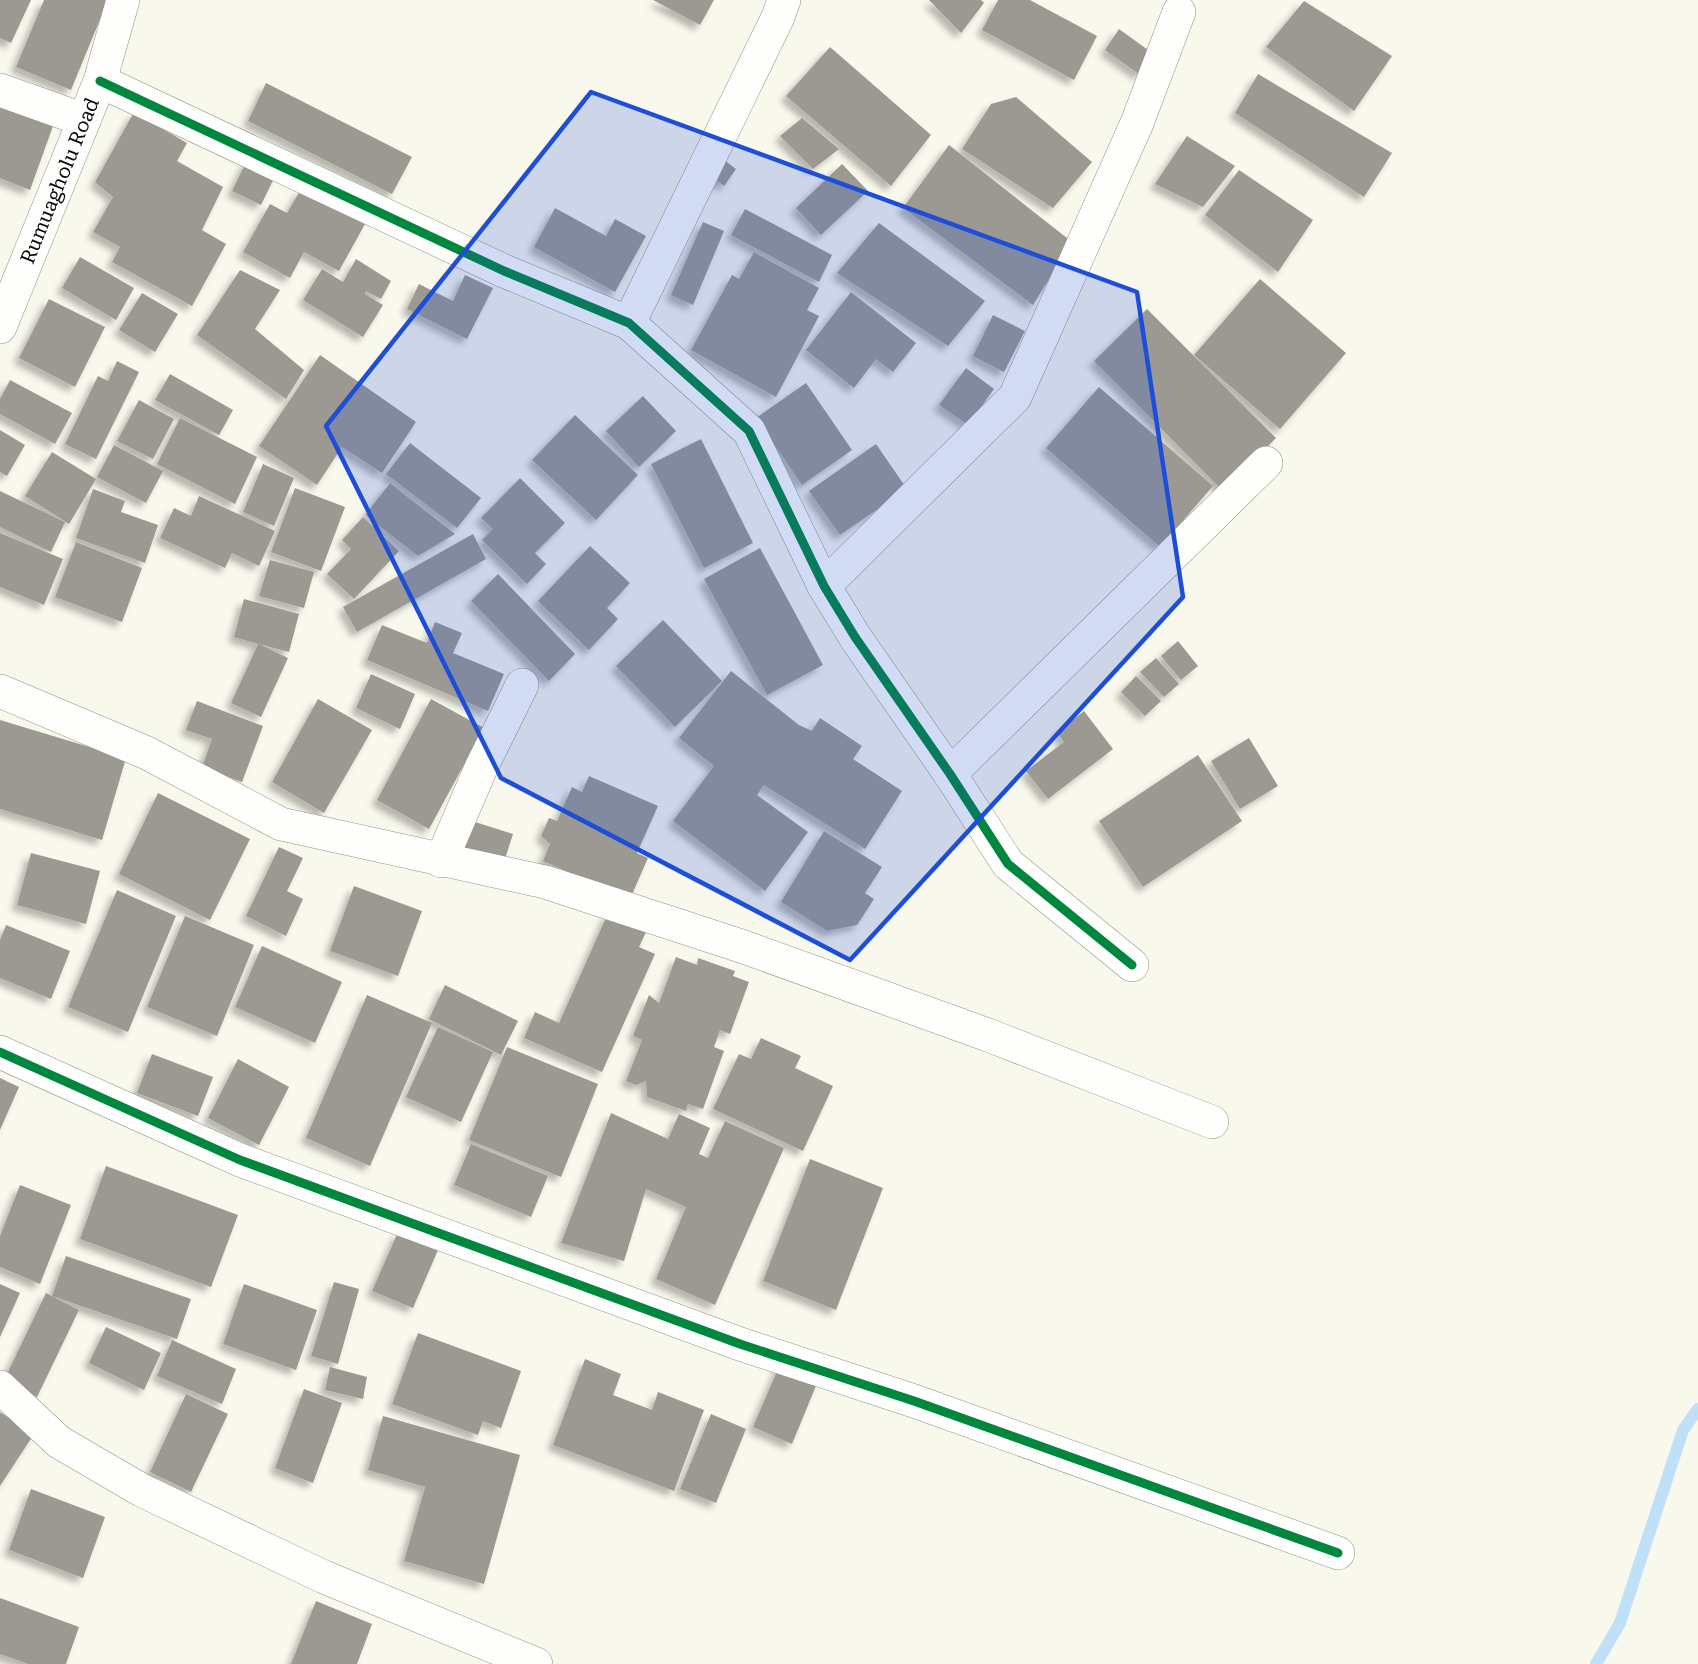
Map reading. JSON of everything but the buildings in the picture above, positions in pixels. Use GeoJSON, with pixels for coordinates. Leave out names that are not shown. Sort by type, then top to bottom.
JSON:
{"type":"FeatureCollection","features":[{"type":"Feature","properties":{"kind":"street","name":"Rumuagholu Road"},"geometry":{"type":"LineString","coordinates":[[0,327],[100,81],[123,0]]}},
{"type":"Feature","properties":{"kind":"street"},"geometry":{"type":"LineString","coordinates":[[629,323],[778,17],[784,0]]}},
{"type":"Feature","properties":{"kind":"street"},"geometry":{"type":"LineString","coordinates":[[824,586],[1015,397],[1137,123],[1179,12]]}},
{"type":"Feature","properties":{"kind":"street"},"geometry":{"type":"LineString","coordinates":[[100,81],[504,271],[629,323],[749,431],[824,586],[855,637],[950,774],[1008,864],[1132,965]]}},
{"type":"Feature","properties":{"kind":"street"},"geometry":{"type":"LineString","coordinates":[[0,90],[84,120]]}},
{"type":"Feature","properties":{"kind":"street"},"geometry":{"type":"LineString","coordinates":[[950,774],[1266,463]]}},
{"type":"Feature","properties":{"kind":"street"},"geometry":{"type":"LineString","coordinates":[[441,861],[481,768],[522,685]]}},
{"type":"Feature","properties":{"kind":"street"},"geometry":{"type":"LineString","coordinates":[[0,691],[147,753],[281,824],[441,861],[545,882],[741,945],[988,1035],[1212,1122]]}},
{"type":"Feature","properties":{"kind":"street"},"geometry":{"type":"LineString","coordinates":[[0,1052],[240,1160],[740,1344],[914,1401],[1338,1553]]}},
{"type":"Feature","properties":{"kind":"street"},"geometry":{"type":"LineString","coordinates":[[0,1387],[59,1442],[143,1491],[324,1577],[536,1664]]}},
{"type":"Feature","properties":{"kind":"highlighted area"},"geometry":{"type":"Polygon","coordinates":[[[591,92],[1137,292],[1183,597],[850,960],[501,778],[326,426],[591,92]]]}},
{"type":"Feature","properties":{"kind":"waterway"},"geometry":{"type":"LineString","coordinates":[[1596,1664],[1620,1623],[1683,1430],[1698,1409]]}},
{"type":"Feature","properties":{"kind":"cycle path"},"geometry":{"type":"LineString","coordinates":[[100,81],[504,271],[629,323],[749,431],[824,586],[855,637],[950,774],[1008,864],[1132,965]]}},
{"type":"Feature","properties":{"kind":"cycle path"},"geometry":{"type":"LineString","coordinates":[[0,1052],[240,1160],[740,1344],[914,1401],[1338,1553]]}}]}
